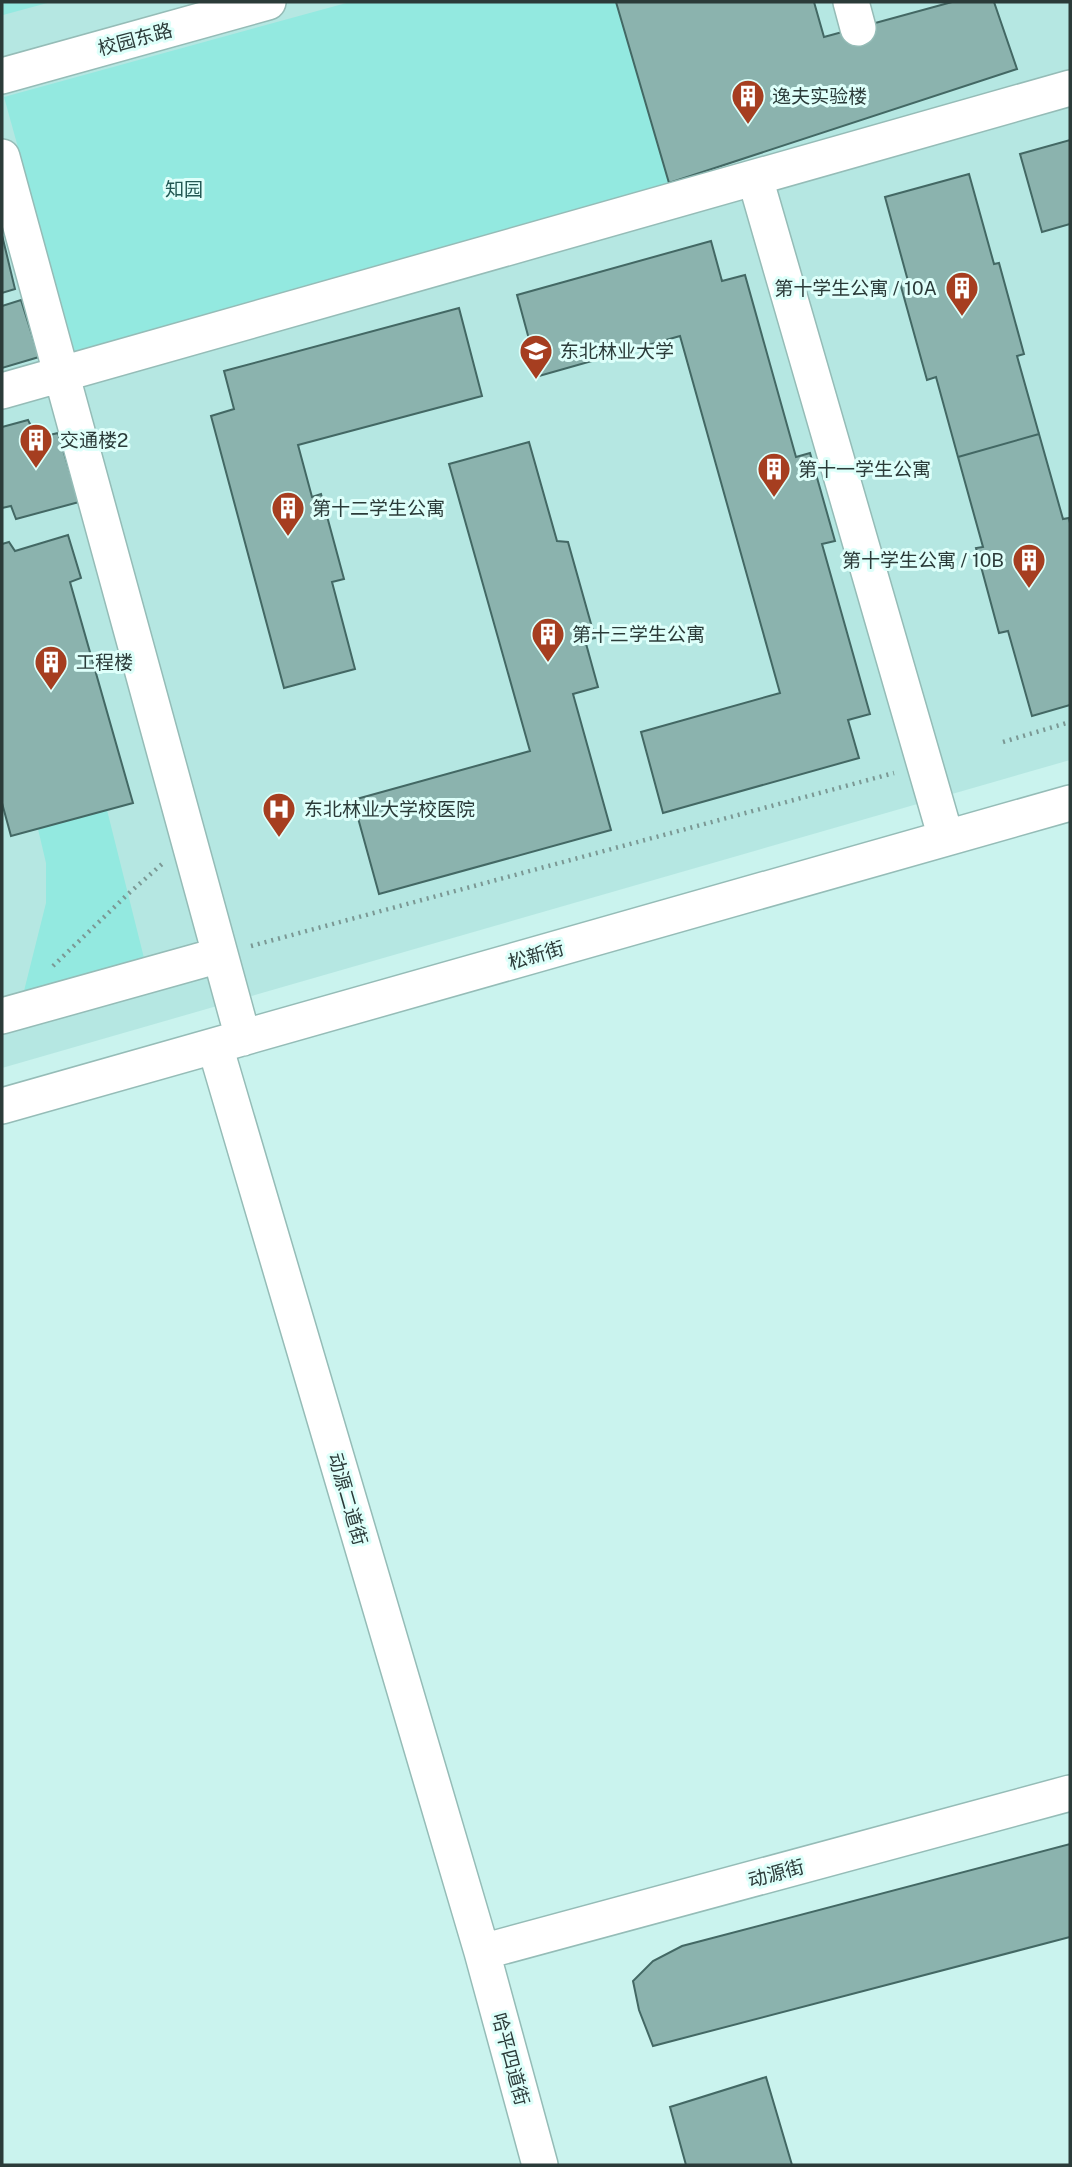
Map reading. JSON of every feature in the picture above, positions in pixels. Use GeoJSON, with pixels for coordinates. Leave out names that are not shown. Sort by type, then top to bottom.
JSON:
{"type":"FeatureCollection","features":[{"type":"Feature","properties":{"kind":"street","name":"校园东路"},"geometry":{"type":"LineString","coordinates":[[2,76],[268,2]]}},
{"type":"Feature","properties":{"kind":"street"},"geometry":{"type":"LineString","coordinates":[[2,391],[1070,88]]}},
{"type":"Feature","properties":{"kind":"street","name":"动源二道街"},"geometry":{"type":"LineString","coordinates":[[2,157],[220,954],[229,1042],[482,1952]]}},
{"type":"Feature","properties":{"kind":"street"},"geometry":{"type":"LineString","coordinates":[[755,178],[946,838]]}},
{"type":"Feature","properties":{"kind":"street","name":"松新街"},"geometry":{"type":"LineString","coordinates":[[2,1106],[1070,803]]}},
{"type":"Feature","properties":{"kind":"street"},"geometry":{"type":"LineString","coordinates":[[2,1016],[220,954]]}},
{"type":"Feature","properties":{"kind":"street","name":"动源街"},"geometry":{"type":"LineString","coordinates":[[482,1952],[1070,1793]]}},
{"type":"Feature","properties":{"kind":"street","name":"哈平四道街"},"geometry":{"type":"LineString","coordinates":[[482,1952],[540,2165]]}},
{"type":"Feature","properties":{"kind":"path"},"geometry":{"type":"LineString","coordinates":[[1003,742],[1070,722]]}},
{"type":"Feature","properties":{"kind":"path"},"geometry":{"type":"LineString","coordinates":[[220,954],[925,764]]}},
{"type":"Feature","properties":{"kind":"path"},"geometry":{"type":"LineString","coordinates":[[52,967],[128,894],[189,841]]}},
{"type":"Feature","properties":{"kind":"shaded area","name":"东北林业大学"},"geometry":{"type":"Polygon","coordinates":[[[2,2],[1070,2],[1070,760],[2,1068],[2,2]]]}},
{"type":"Feature","properties":{"kind":"green space"},"geometry":{"type":"Polygon","coordinates":[[[2,2],[51,2],[3,15],[2,2]]]}},
{"type":"Feature","properties":{"kind":"green space","name":"知园"},"geometry":{"type":"Polygon","coordinates":[[[350,2],[616,2],[672,193],[77,360],[4,97],[350,2]]]}},
{"type":"Feature","properties":{"kind":"green space"},"geometry":{"type":"Polygon","coordinates":[[[107,810],[144,958],[23,995],[46,903],[46,863],[38,829],[107,810]]]}},
{"type":"Feature","properties":{"kind":"building","name":"逸夫实验楼"},"geometry":{"type":"Polygon","coordinates":[[[616,2],[814,2],[824,37],[952,2],[994,2],[1017,69],[669,183],[616,2]]]}},
{"type":"Feature","properties":{"kind":"building"},"geometry":{"type":"Polygon","coordinates":[[[1070,140],[1070,224],[1042,232],[1020,154],[1070,140]]]}},
{"type":"Feature","properties":{"kind":"building","name":"第十学生公寓 / 10A"},"geometry":{"type":"Polygon","coordinates":[[[969,174],[994,264],[999,263],[1024,354],[1017,356],[1039,434],[958,457],[936,377],[927,380],[900,283],[908,281],[885,197],[969,174]]]}},
{"type":"Feature","properties":{"kind":"building"},"geometry":{"type":"Polygon","coordinates":[[[2,235],[15,289],[2,293],[2,235]]]}},
{"type":"Feature","properties":{"kind":"building","name":"第十一学生公寓"},"geometry":{"type":"Polygon","coordinates":[[[711,241],[722,281],[745,275],[796,457],[810,453],[835,541],[822,544],[870,714],[848,720],[859,758],[663,813],[641,732],[780,693],[680,336],[539,376],[517,295],[711,241]]]}},
{"type":"Feature","properties":{"kind":"building"},"geometry":{"type":"Polygon","coordinates":[[[21,300],[39,357],[2,368],[2,306],[21,300]]]}},
{"type":"Feature","properties":{"kind":"building","name":"第十二学生公寓"},"geometry":{"type":"Polygon","coordinates":[[[459,308],[482,396],[298,445],[312,497],[321,494],[344,579],[332,582],[355,669],[284,688],[211,416],[234,409],[224,371],[459,308]]]}},
{"type":"Feature","properties":{"kind":"building","name":"交通楼2"},"geometry":{"type":"Polygon","coordinates":[[[28,420],[37,438],[58,433],[79,502],[16,519],[11,506],[2,508],[2,427],[28,420]]]}},
{"type":"Feature","properties":{"kind":"building","name":"第十学生公寓 / 10B"},"geometry":{"type":"Polygon","coordinates":[[[1039,434],[1063,519],[1069,518],[1070,523],[1070,705],[1032,716],[1008,631],[999,633],[976,548],[983,547],[958,457],[1039,434]]]}},
{"type":"Feature","properties":{"kind":"building","name":"第十三学生公寓"},"geometry":{"type":"Polygon","coordinates":[[[529,442],[557,541],[568,542],[595,638],[585,640],[598,687],[573,694],[611,830],[379,894],[353,800],[530,751],[449,464],[529,442]]]}},
{"type":"Feature","properties":{"kind":"building","name":"工程楼"},"geometry":{"type":"Polygon","coordinates":[[[68,535],[81,578],[70,582],[133,803],[11,836],[2,803],[2,544],[9,542],[15,551],[68,535]]]}},
{"type":"Feature","properties":{"kind":"building"},"geometry":{"type":"Polygon","coordinates":[[[1070,1844],[1070,1937],[653,2046],[639,2010],[633,1981],[653,1961],[682,1946],[1070,1844]]]}},
{"type":"Feature","properties":{"kind":"building"},"geometry":{"type":"Polygon","coordinates":[[[766,2077],[792,2165],[686,2165],[670,2107],[766,2077]]]}},
{"type":"Feature","properties":{"kind":"place","name":"逸夫实验楼"},"geometry":{"type":"Point","coordinates":[748,126]}},
{"type":"Feature","properties":{"kind":"place","name":"第十学生公寓 / 10A"},"geometry":{"type":"Point","coordinates":[962,318]}},
{"type":"Feature","properties":{"kind":"place","name":"东北林业大学"},"geometry":{"type":"Point","coordinates":[536,381]}},
{"type":"Feature","properties":{"kind":"place","name":"交通楼2"},"geometry":{"type":"Point","coordinates":[36,470]}},
{"type":"Feature","properties":{"kind":"place","name":"第十一学生公寓"},"geometry":{"type":"Point","coordinates":[774,499]}},
{"type":"Feature","properties":{"kind":"place","name":"第十二学生公寓"},"geometry":{"type":"Point","coordinates":[288,538]}},
{"type":"Feature","properties":{"kind":"place","name":"第十学生公寓 / 10B"},"geometry":{"type":"Point","coordinates":[1029,590]}},
{"type":"Feature","properties":{"kind":"place","name":"第十三学生公寓"},"geometry":{"type":"Point","coordinates":[548,664]}},
{"type":"Feature","properties":{"kind":"place","name":"工程楼"},"geometry":{"type":"Point","coordinates":[51,692]}},
{"type":"Feature","properties":{"kind":"place","name":"东北林业大学校医院"},"geometry":{"type":"Point","coordinates":[279,839]}}]}
